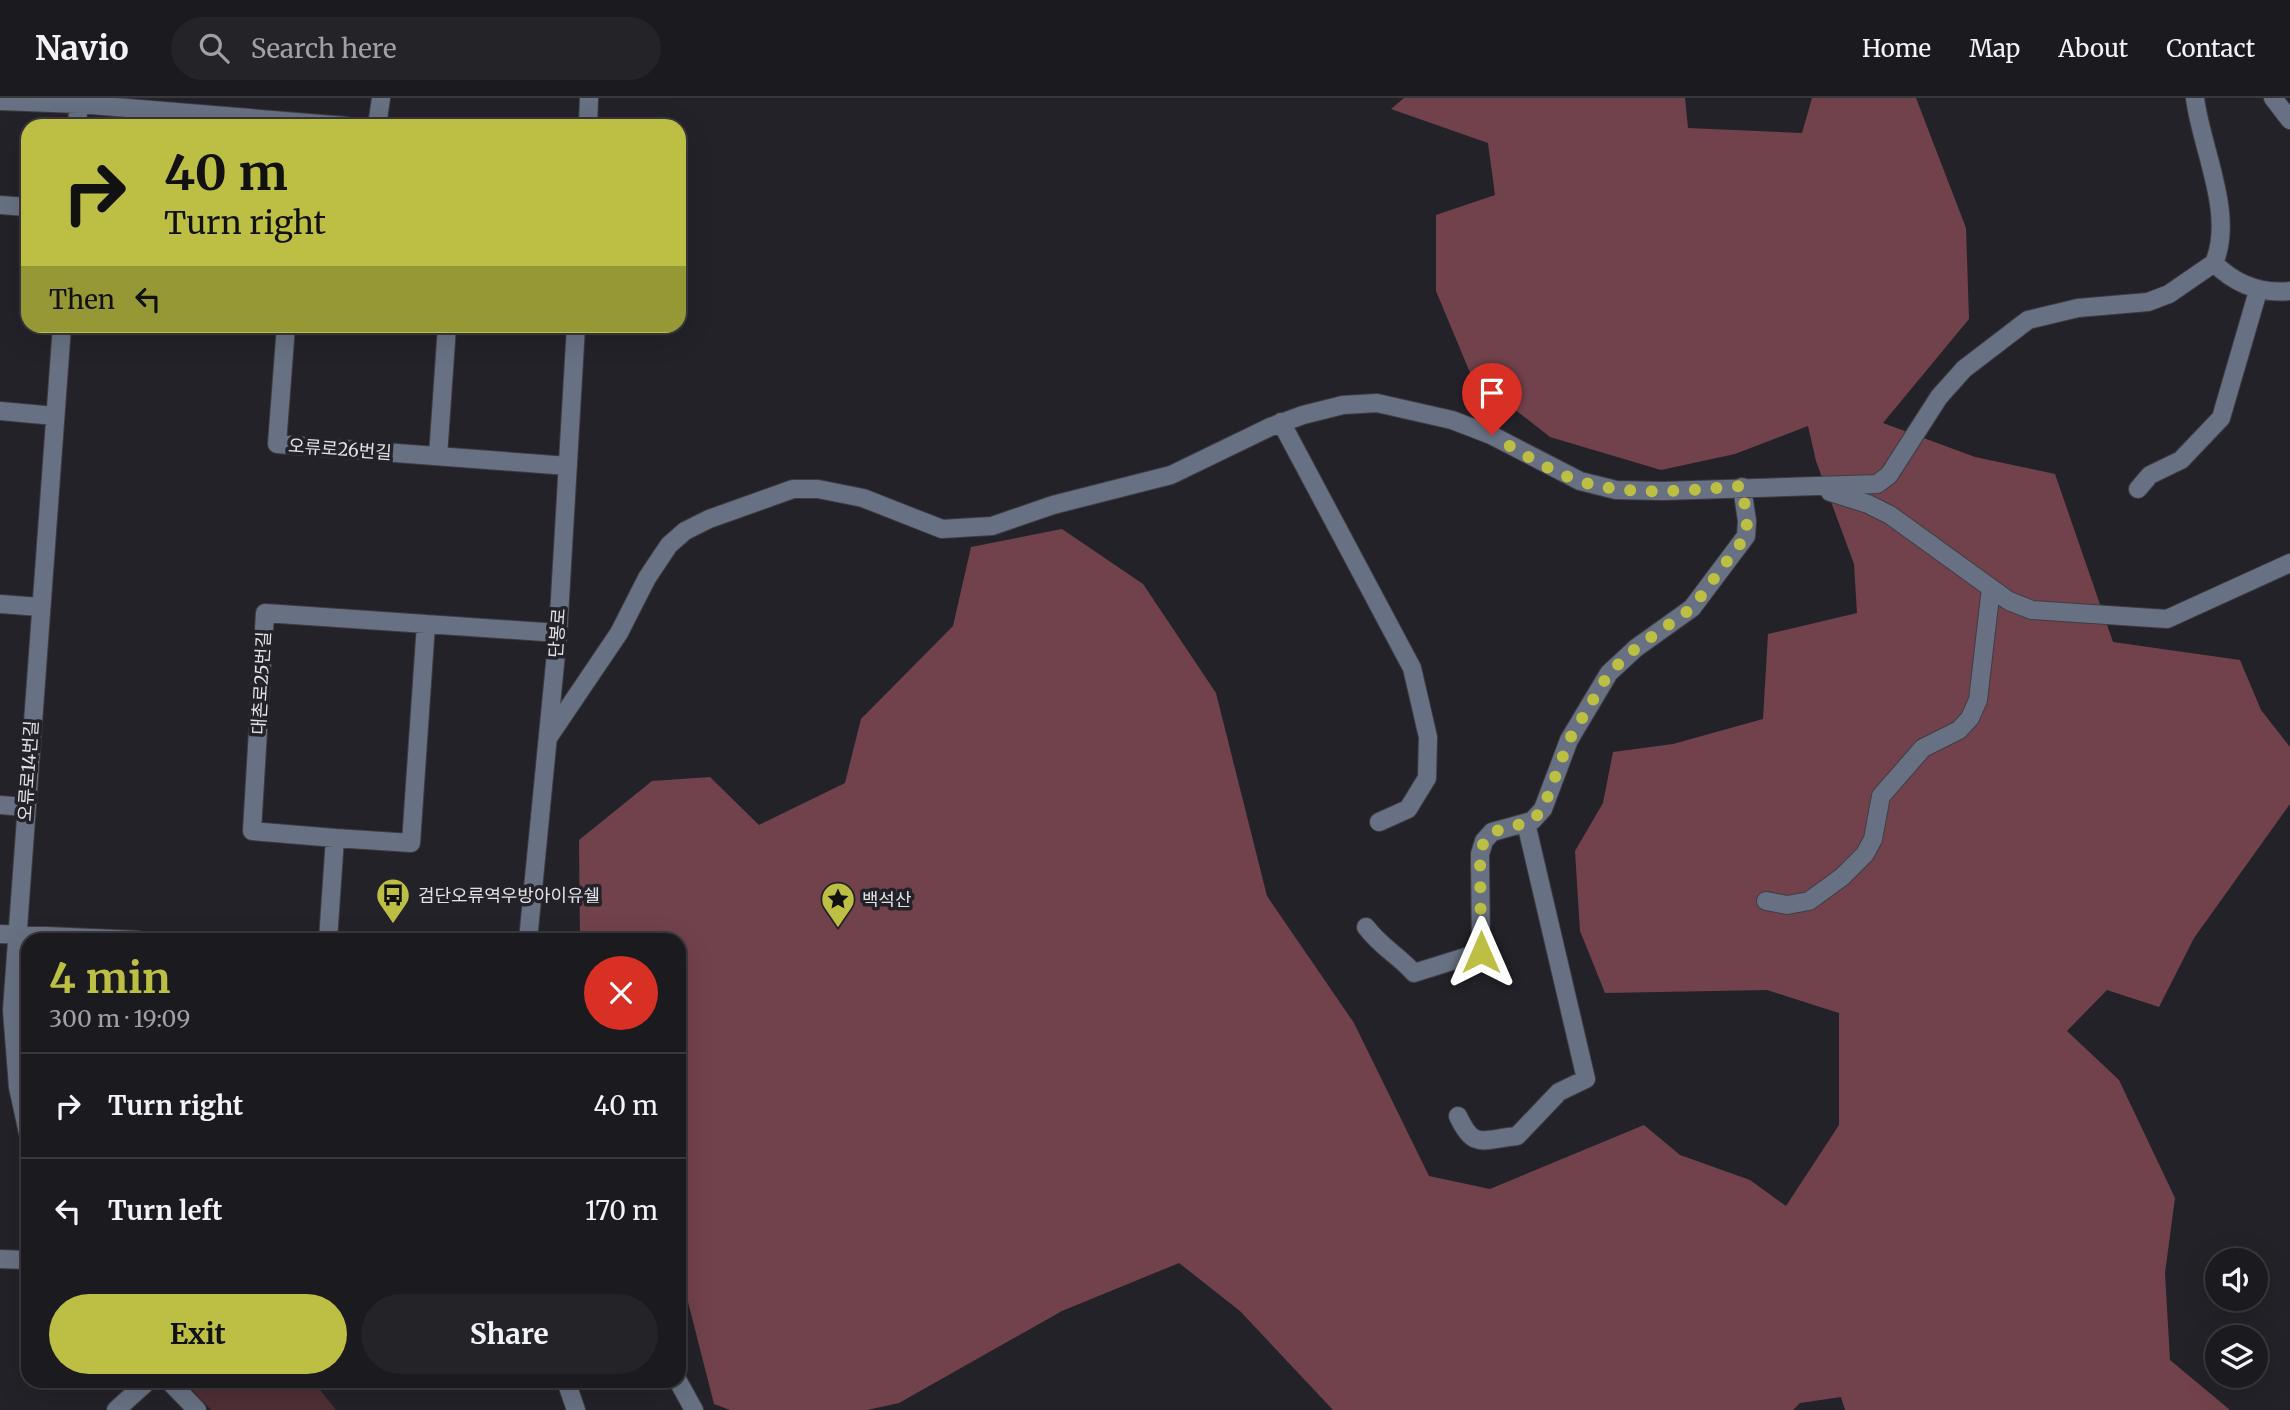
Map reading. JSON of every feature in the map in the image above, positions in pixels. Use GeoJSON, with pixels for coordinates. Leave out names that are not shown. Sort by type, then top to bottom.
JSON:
{"type":"FeatureCollection","features":[{"type":"Feature","properties":{"kind":"street"},"geometry":{"type":"LineString","coordinates":[[378,119],[381,98]]}},
{"type":"Feature","properties":{"kind":"street"},"geometry":{"type":"LineString","coordinates":[[588,119],[589,98]]}},
{"type":"Feature","properties":{"kind":"street"},"geometry":{"type":"LineString","coordinates":[[548,738],[619,633],[647,579],[669,545],[685,531],[709,519],[793,489],[818,489],[863,498],[942,529],[992,526],[1053,505],[1171,475],[1281,422],[1343,405],[1377,403],[1452,420],[1492,435],[1580,481],[1639,492],[1742,486],[1877,484],[1889,475],[1940,397],[1964,369],[2028,320],[2078,308],[2148,302],[2169,294],[2214,263],[2218,236],[2218,201],[2196,98]]}},
{"type":"Feature","properties":{"kind":"street"},"geometry":{"type":"LineString","coordinates":[[2273,98],[2290,120]]}},
{"type":"Feature","properties":{"kind":"street"},"geometry":{"type":"LineString","coordinates":[[0,101],[79,101],[271,119]]}},
{"type":"Feature","properties":{"kind":"street"},"geometry":{"type":"LineString","coordinates":[[78,119],[79,101]]}},
{"type":"Feature","properties":{"kind":"street"},"geometry":{"type":"LineString","coordinates":[[0,205],[21,206]]}},
{"type":"Feature","properties":{"kind":"street"},"geometry":{"type":"LineString","coordinates":[[2214,263],[2226,275],[2258,291],[2290,291]]}},
{"type":"Feature","properties":{"kind":"street"},"geometry":{"type":"LineString","coordinates":[[2138,489],[2150,475],[2181,460],[2221,418],[2258,291]]}},
{"type":"Feature","properties":{"kind":"street","name":"오류로14번길"},"geometry":{"type":"LineString","coordinates":[[21,1101],[8,934],[25,807],[61,333]]}},
{"type":"Feature","properties":{"kind":"street","name":"오류로26번길"},"geometry":{"type":"LineString","coordinates":[[285,333],[277,444],[568,466]]}},
{"type":"Feature","properties":{"kind":"street"},"geometry":{"type":"LineString","coordinates":[[438,456],[447,333]]}},
{"type":"Feature","properties":{"kind":"street","name":"단봉로"},"geometry":{"type":"LineString","coordinates":[[529,933],[558,634],[576,333]]}},
{"type":"Feature","properties":{"kind":"street"},"geometry":{"type":"LineString","coordinates":[[0,411],[55,416]]}},
{"type":"Feature","properties":{"kind":"street"},"geometry":{"type":"LineString","coordinates":[[1281,422],[1412,668],[1428,737],[1427,778],[1408,809],[1379,822]]}},
{"type":"Feature","properties":{"kind":"street"},"geometry":{"type":"LineString","coordinates":[[1366,927],[1382,948],[1400,957],[1414,973],[1481,952],[1480,854],[1484,841],[1492,832],[1526,823],[1543,809],[1569,740],[1609,673],[1636,648],[1692,608],[1746,536],[1747,521],[1742,486]]}},
{"type":"Feature","properties":{"kind":"street"},"geometry":{"type":"LineString","coordinates":[[1816,487],[1868,504],[1890,515],[2009,601],[2032,610],[2167,619],[2290,563]]}},
{"type":"Feature","properties":{"kind":"street"},"geometry":{"type":"LineString","coordinates":[[1766,901],[1787,905],[1809,901],[1842,877],[1865,854],[1874,839],[1881,796],[1923,748],[1959,730],[1970,718],[1978,700],[1991,587]]}},
{"type":"Feature","properties":{"kind":"street"},"geometry":{"type":"LineString","coordinates":[[0,604],[40,607]]}},
{"type":"Feature","properties":{"kind":"street","name":"대촌로25번길"},"geometry":{"type":"LineString","coordinates":[[426,624],[411,843],[252,831],[265,614],[426,624],[558,634]]}},
{"type":"Feature","properties":{"kind":"street"},"geometry":{"type":"LineString","coordinates":[[0,804],[25,807]]}},
{"type":"Feature","properties":{"kind":"street"},"geometry":{"type":"LineString","coordinates":[[1458,1116],[1467,1137],[1474,1140],[1517,1136],[1559,1092],[1586,1079],[1526,823]]}},
{"type":"Feature","properties":{"kind":"street"},"geometry":{"type":"LineString","coordinates":[[328,933],[334,838]]}},
{"type":"Feature","properties":{"kind":"street"},"geometry":{"type":"LineString","coordinates":[[0,1259],[21,1260]]}},
{"type":"Feature","properties":{"kind":"street"},"geometry":{"type":"LineString","coordinates":[[116,1410],[140,1388]]}},
{"type":"Feature","properties":{"kind":"street"},"geometry":{"type":"LineString","coordinates":[[176,1388],[197,1410]]}},
{"type":"Feature","properties":{"kind":"street"},"geometry":{"type":"LineString","coordinates":[[568,1388],[576,1410]]}},
{"type":"Feature","properties":{"kind":"street"},"geometry":{"type":"LineString","coordinates":[[682,1388],[694,1410]]}},
{"type":"Feature","properties":{"kind":"shaded area"},"geometry":{"type":"Polygon","coordinates":[[[1404,98],[1685,98],[1688,128],[1802,133],[1812,98],[1916,98],[1966,228],[1969,319],[1883,423],[1975,457],[2055,474],[2113,642],[2240,660],[2261,710],[2290,747],[2290,804],[2194,938],[2159,1007],[2107,990],[2067,1031],[2119,1080],[2175,1198],[2165,1273],[2170,1360],[2230,1410],[1845,1410],[1841,1397],[1800,1403],[1793,1410],[1333,1410],[1240,1311],[1179,1263],[1062,1311],[899,1403],[867,1410],[730,1410],[714,1404],[686,1298],[686,933],[580,933],[579,840],[652,781],[710,777],[759,825],[845,783],[861,719],[953,626],[971,547],[1062,529],[1143,584],[1216,693],[1267,896],[1354,1023],[1429,1176],[1490,1189],[1644,1125],[1680,1155],[1750,1180],[1786,1206],[1839,1125],[1839,1013],[1767,990],[1605,993],[1580,931],[1575,851],[1603,803],[1613,752],[1673,744],[1763,719],[1768,634],[1857,613],[1854,564],[1816,461],[1808,426],[1735,454],[1661,470],[1550,437],[1471,375],[1436,291],[1436,215],[1495,195],[1488,143],[1391,109],[1404,98]]]}},
{"type":"Feature","properties":{"kind":"shaded area"},"geometry":{"type":"Polygon","coordinates":[[[191,1388],[319,1388],[336,1410],[211,1410],[191,1388]]]}},
{"type":"Feature","properties":{"kind":"place","name":"검단오류역우방아이유쉘"},"geometry":{"type":"Point","coordinates":[393,925]}},
{"type":"Feature","properties":{"kind":"place","name":"백석산"},"geometry":{"type":"Point","coordinates":[838,929]}},
{"type":"Feature","properties":{"kind":"route"},"geometry":{"type":"LineString","coordinates":[[1481,952],[1480,854],[1484,841],[1492,832],[1532,821],[1543,809],[1569,740],[1609,673],[1636,648],[1692,608],[1746,536],[1747,521],[1742,486],[1663,492],[1616,490],[1580,481],[1492,435]]}}]}
